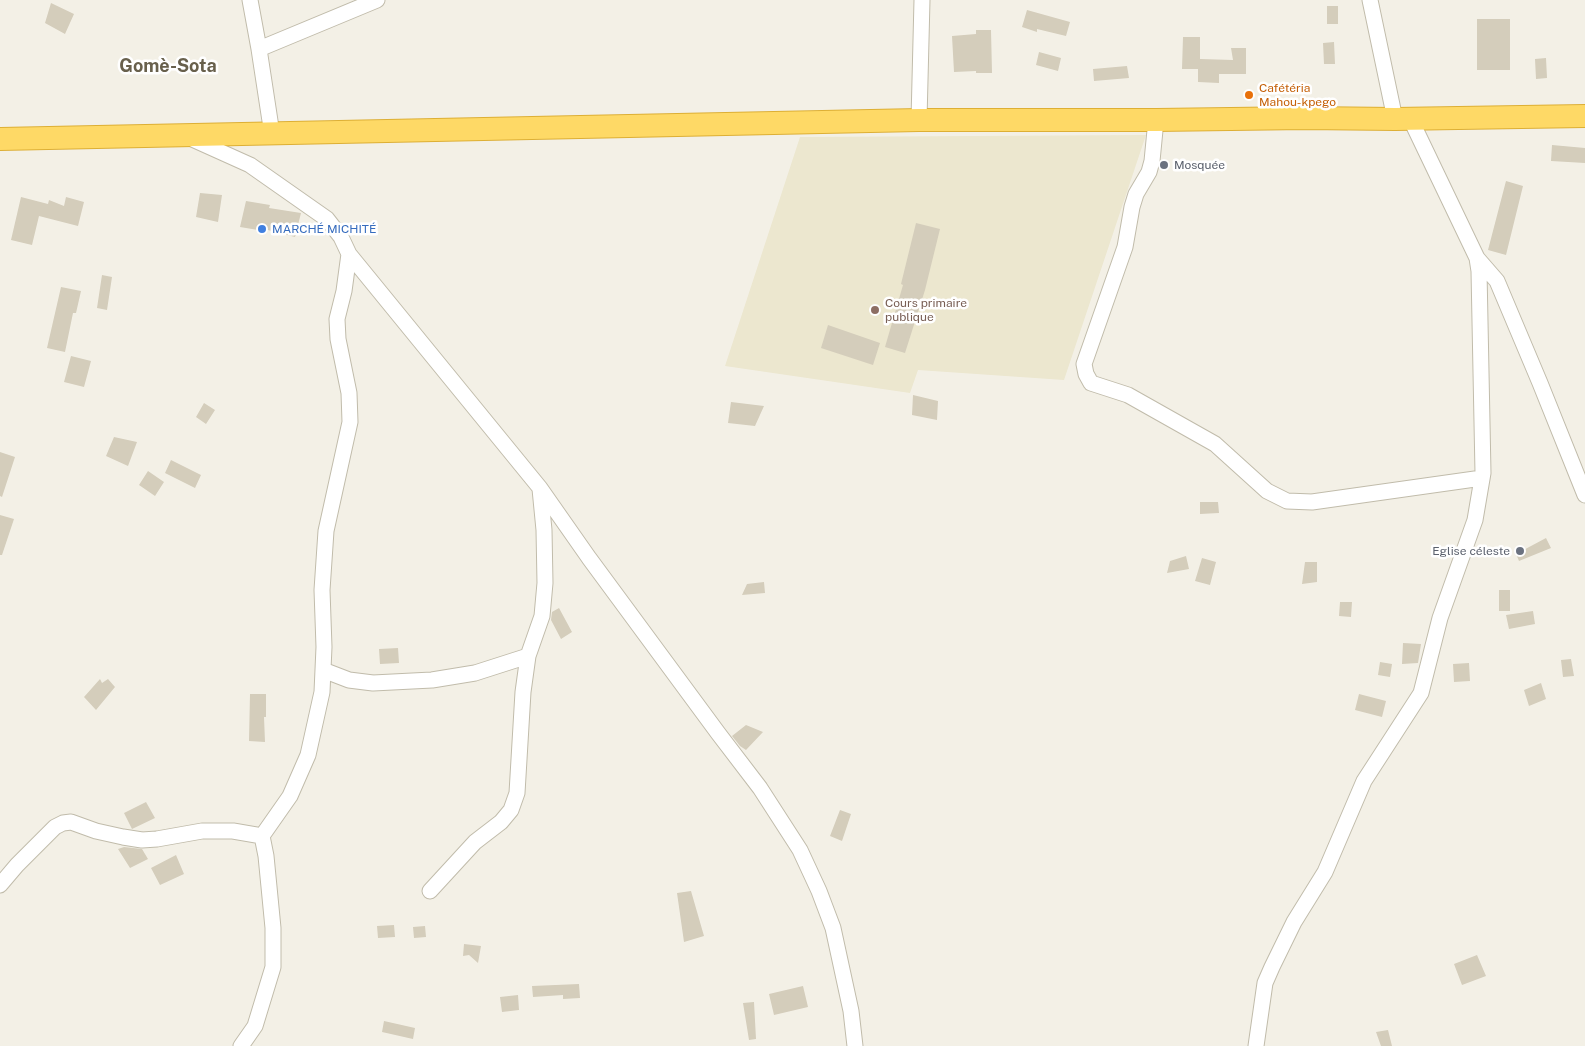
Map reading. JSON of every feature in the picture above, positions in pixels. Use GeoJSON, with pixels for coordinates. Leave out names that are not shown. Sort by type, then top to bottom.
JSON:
{"type":"FeatureCollection","features":[{"type":"Feature","properties":{"kind":"highway"},"geometry":{"type":"LineString","coordinates":[[0,139],[919,120],[1402,119],[1585,116]]}},
{"type":"Feature","properties":{"kind":"street"},"geometry":{"type":"LineString","coordinates":[[250,0],[272,134]]}},
{"type":"Feature","properties":{"kind":"street"},"geometry":{"type":"LineString","coordinates":[[259,49],[377,0]]}},
{"type":"Feature","properties":{"kind":"street"},"geometry":{"type":"LineString","coordinates":[[919,120],[922,0]]}},
{"type":"Feature","properties":{"kind":"street"},"geometry":{"type":"LineString","coordinates":[[1370,0],[1402,119],[1477,258],[1497,281],[1585,495]]}},
{"type":"Feature","properties":{"kind":"street"},"geometry":{"type":"LineString","coordinates":[[1156,120],[1152,161],[1149,172],[1136,194],[1124,247],[1084,364],[1086,374],[1091,383],[1128,396],[1215,444],[1267,491],[1287,501],[1312,502],[1482,478]]}},
{"type":"Feature","properties":{"kind":"street"},"geometry":{"type":"LineString","coordinates":[[182,134],[250,165],[327,219],[341,237],[349,254],[540,488],[588,558],[760,788],[800,850],[819,891],[833,928],[851,1011],[855,1046]]}},
{"type":"Feature","properties":{"kind":"street"},"geometry":{"type":"LineString","coordinates":[[242,1046],[256,1026],[273,967],[273,928],[266,856],[262,836],[290,796],[308,755],[322,692],[324,647],[322,590],[326,531],[350,422],[350,393],[338,339],[337,319],[344,291],[349,254]]}},
{"type":"Feature","properties":{"kind":"street"},"geometry":{"type":"LineString","coordinates":[[1256,1046],[1266,983],[1272,966],[1294,922],[1325,872],[1364,781],[1421,693],[1440,618],[1475,520],[1482,478],[1477,258]]}},
{"type":"Feature","properties":{"kind":"street"},"geometry":{"type":"LineString","coordinates":[[430,891],[475,842],[501,822],[511,810],[517,793],[523,692],[528,656],[542,616],[545,583],[544,530],[540,488]]}},
{"type":"Feature","properties":{"kind":"street"},"geometry":{"type":"LineString","coordinates":[[323,670],[349,680],[373,683],[432,680],[475,673],[528,656]]}},
{"type":"Feature","properties":{"kind":"street"},"geometry":{"type":"LineString","coordinates":[[0,885],[55,827],[63,823],[71,822],[123,838],[142,840],[202,831],[233,831],[262,836]]}},
{"type":"Feature","properties":{"kind":"shaded area"},"geometry":{"type":"Polygon","coordinates":[[[1146,135],[1064,380],[918,370],[910,393],[725,366],[800,137],[1146,135]]]}},
{"type":"Feature","properties":{"kind":"building"},"geometry":{"type":"Polygon","coordinates":[[[51,3],[74,14],[65,34],[45,23],[51,3]]]}},
{"type":"Feature","properties":{"kind":"building"},"geometry":{"type":"Polygon","coordinates":[[[1327,6],[1338,6],[1338,24],[1327,24],[1327,6]]]}},
{"type":"Feature","properties":{"kind":"building"},"geometry":{"type":"Polygon","coordinates":[[[1027,10],[1070,22],[1066,36],[1037,29],[1037,32],[1022,27],[1027,10]]]}},
{"type":"Feature","properties":{"kind":"building"},"geometry":{"type":"Polygon","coordinates":[[[1477,19],[1510,19],[1510,70],[1477,70],[1477,19]]]}},
{"type":"Feature","properties":{"kind":"building"},"geometry":{"type":"Polygon","coordinates":[[[976,30],[991,30],[992,73],[976,73],[976,71],[954,72],[952,36],[976,34],[976,30]]]}},
{"type":"Feature","properties":{"kind":"building"},"geometry":{"type":"Polygon","coordinates":[[[1183,37],[1200,37],[1200,59],[1233,60],[1231,48],[1246,48],[1246,74],[1219,74],[1219,83],[1198,82],[1198,69],[1182,69],[1183,37]]]}},
{"type":"Feature","properties":{"kind":"building"},"geometry":{"type":"Polygon","coordinates":[[[1334,42],[1335,64],[1324,64],[1323,43],[1334,42]]]}},
{"type":"Feature","properties":{"kind":"building"},"geometry":{"type":"Polygon","coordinates":[[[1039,52],[1061,58],[1058,71],[1036,65],[1039,52]]]}},
{"type":"Feature","properties":{"kind":"building"},"geometry":{"type":"Polygon","coordinates":[[[1546,58],[1547,78],[1536,79],[1535,59],[1546,58]]]}},
{"type":"Feature","properties":{"kind":"building"},"geometry":{"type":"Polygon","coordinates":[[[1127,66],[1129,78],[1094,81],[1093,69],[1127,66]]]}},
{"type":"Feature","properties":{"kind":"building"},"geometry":{"type":"Polygon","coordinates":[[[1552,145],[1585,148],[1585,163],[1551,161],[1552,145]]]}},
{"type":"Feature","properties":{"kind":"building"},"geometry":{"type":"Polygon","coordinates":[[[1506,181],[1523,186],[1506,255],[1488,250],[1506,181]]]}},
{"type":"Feature","properties":{"kind":"building"},"geometry":{"type":"Polygon","coordinates":[[[200,193],[222,195],[218,222],[196,217],[200,193]]]}},
{"type":"Feature","properties":{"kind":"building"},"geometry":{"type":"Polygon","coordinates":[[[21,197],[48,204],[49,200],[64,206],[66,197],[84,202],[78,226],[39,216],[32,245],[11,240],[21,197]]]}},
{"type":"Feature","properties":{"kind":"building"},"geometry":{"type":"Polygon","coordinates":[[[246,201],[270,205],[269,208],[301,213],[295,237],[264,229],[264,231],[240,227],[246,201]]]}},
{"type":"Feature","properties":{"kind":"building"},"geometry":{"type":"Polygon","coordinates":[[[916,223],[940,229],[925,290],[905,353],[885,347],[903,285],[901,284],[916,223]]]}},
{"type":"Feature","properties":{"kind":"building"},"geometry":{"type":"Polygon","coordinates":[[[102,275],[112,277],[107,310],[97,308],[102,275]]]}},
{"type":"Feature","properties":{"kind":"building"},"geometry":{"type":"Polygon","coordinates":[[[61,287],[81,291],[76,313],[73,313],[65,352],[47,348],[61,287]]]}},
{"type":"Feature","properties":{"kind":"building"},"geometry":{"type":"Polygon","coordinates":[[[828,325],[880,343],[873,365],[821,348],[828,325]]]}},
{"type":"Feature","properties":{"kind":"building"},"geometry":{"type":"Polygon","coordinates":[[[71,356],[91,361],[84,387],[64,382],[71,356]]]}},
{"type":"Feature","properties":{"kind":"building"},"geometry":{"type":"Polygon","coordinates":[[[913,395],[938,401],[937,420],[912,415],[913,395]]]}},
{"type":"Feature","properties":{"kind":"building"},"geometry":{"type":"Polygon","coordinates":[[[731,402],[764,406],[755,426],[728,423],[731,402]]]}},
{"type":"Feature","properties":{"kind":"building"},"geometry":{"type":"Polygon","coordinates":[[[204,403],[215,410],[206,424],[196,417],[204,403]]]}},
{"type":"Feature","properties":{"kind":"building"},"geometry":{"type":"Polygon","coordinates":[[[114,437],[137,442],[128,466],[106,456],[114,437]]]}},
{"type":"Feature","properties":{"kind":"building"},"geometry":{"type":"Polygon","coordinates":[[[0,452],[15,457],[2,497],[0,496],[0,452]]]}},
{"type":"Feature","properties":{"kind":"building"},"geometry":{"type":"Polygon","coordinates":[[[171,460],[201,475],[195,488],[165,473],[171,460]]]}},
{"type":"Feature","properties":{"kind":"building"},"geometry":{"type":"Polygon","coordinates":[[[148,471],[164,482],[155,496],[139,485],[148,471]]]}},
{"type":"Feature","properties":{"kind":"building"},"geometry":{"type":"Polygon","coordinates":[[[1200,502],[1218,502],[1219,513],[1200,514],[1200,502]]]}},
{"type":"Feature","properties":{"kind":"building"},"geometry":{"type":"Polygon","coordinates":[[[0,515],[14,519],[2,555],[0,555],[0,515]]]}},
{"type":"Feature","properties":{"kind":"building"},"geometry":{"type":"Polygon","coordinates":[[[1546,538],[1551,548],[1519,561],[1516,554],[1546,538]]]}},
{"type":"Feature","properties":{"kind":"building"},"geometry":{"type":"Polygon","coordinates":[[[1186,556],[1189,569],[1167,573],[1170,561],[1186,556]]]}},
{"type":"Feature","properties":{"kind":"building"},"geometry":{"type":"Polygon","coordinates":[[[1202,558],[1216,562],[1210,585],[1195,581],[1202,558]]]}},
{"type":"Feature","properties":{"kind":"building"},"geometry":{"type":"Polygon","coordinates":[[[1305,562],[1317,562],[1317,582],[1302,584],[1305,562]]]}},
{"type":"Feature","properties":{"kind":"building"},"geometry":{"type":"Polygon","coordinates":[[[764,582],[765,593],[742,595],[747,584],[764,582]]]}},
{"type":"Feature","properties":{"kind":"building"},"geometry":{"type":"Polygon","coordinates":[[[1499,590],[1510,590],[1510,611],[1499,611],[1499,590]]]}},
{"type":"Feature","properties":{"kind":"building"},"geometry":{"type":"Polygon","coordinates":[[[1340,602],[1352,602],[1351,617],[1339,616],[1340,602]]]}},
{"type":"Feature","properties":{"kind":"building"},"geometry":{"type":"Polygon","coordinates":[[[559,608],[572,632],[561,639],[551,620],[552,612],[559,608]]]}},
{"type":"Feature","properties":{"kind":"building"},"geometry":{"type":"Polygon","coordinates":[[[1533,611],[1535,624],[1509,629],[1506,615],[1533,611]]]}},
{"type":"Feature","properties":{"kind":"building"},"geometry":{"type":"Polygon","coordinates":[[[1403,643],[1421,644],[1418,663],[1402,664],[1403,643]]]}},
{"type":"Feature","properties":{"kind":"building"},"geometry":{"type":"Polygon","coordinates":[[[398,648],[399,663],[380,664],[379,649],[398,648]]]}},
{"type":"Feature","properties":{"kind":"building"},"geometry":{"type":"Polygon","coordinates":[[[1571,659],[1574,676],[1563,677],[1561,660],[1571,659]]]}},
{"type":"Feature","properties":{"kind":"building"},"geometry":{"type":"Polygon","coordinates":[[[1380,662],[1392,664],[1390,677],[1378,675],[1380,662]]]}},
{"type":"Feature","properties":{"kind":"building"},"geometry":{"type":"Polygon","coordinates":[[[1469,663],[1470,681],[1454,682],[1453,664],[1469,663]]]}},
{"type":"Feature","properties":{"kind":"building"},"geometry":{"type":"Polygon","coordinates":[[[100,679],[102,683],[108,679],[115,687],[96,710],[84,697],[100,679]]]}},
{"type":"Feature","properties":{"kind":"building"},"geometry":{"type":"Polygon","coordinates":[[[1541,683],[1546,699],[1529,706],[1524,690],[1541,683]]]}},
{"type":"Feature","properties":{"kind":"building"},"geometry":{"type":"Polygon","coordinates":[[[250,694],[266,694],[266,717],[264,717],[265,742],[249,741],[250,694]]]}},
{"type":"Feature","properties":{"kind":"building"},"geometry":{"type":"Polygon","coordinates":[[[1359,694],[1386,701],[1382,717],[1355,710],[1359,694]]]}},
{"type":"Feature","properties":{"kind":"building"},"geometry":{"type":"Polygon","coordinates":[[[746,725],[763,732],[746,750],[732,736],[746,725]]]}},
{"type":"Feature","properties":{"kind":"building"},"geometry":{"type":"Polygon","coordinates":[[[146,802],[155,818],[132,829],[124,813],[146,802]]]}},
{"type":"Feature","properties":{"kind":"building"},"geometry":{"type":"Polygon","coordinates":[[[840,810],[851,814],[842,841],[830,836],[840,810]]]}},
{"type":"Feature","properties":{"kind":"building"},"geometry":{"type":"Polygon","coordinates":[[[124,847],[142,849],[148,859],[130,868],[118,849],[124,847]]]}},
{"type":"Feature","properties":{"kind":"building"},"geometry":{"type":"Polygon","coordinates":[[[176,855],[184,874],[160,885],[151,868],[176,855]]]}},
{"type":"Feature","properties":{"kind":"building"},"geometry":{"type":"Polygon","coordinates":[[[691,891],[704,936],[684,942],[677,893],[691,891]]]}},
{"type":"Feature","properties":{"kind":"building"},"geometry":{"type":"Polygon","coordinates":[[[394,925],[395,937],[378,938],[377,926],[394,925]]]}},
{"type":"Feature","properties":{"kind":"building"},"geometry":{"type":"Polygon","coordinates":[[[425,926],[426,937],[414,938],[413,927],[425,926]]]}},
{"type":"Feature","properties":{"kind":"building"},"geometry":{"type":"Polygon","coordinates":[[[464,944],[481,946],[478,963],[469,955],[463,956],[464,944]]]}},
{"type":"Feature","properties":{"kind":"building"},"geometry":{"type":"Polygon","coordinates":[[[1477,955],[1486,976],[1462,985],[1454,964],[1477,955]]]}},
{"type":"Feature","properties":{"kind":"building"},"geometry":{"type":"Polygon","coordinates":[[[579,984],[580,998],[563,999],[563,995],[533,997],[532,986],[579,984]]]}},
{"type":"Feature","properties":{"kind":"building"},"geometry":{"type":"Polygon","coordinates":[[[803,986],[808,1007],[774,1015],[769,994],[803,986]]]}},
{"type":"Feature","properties":{"kind":"building"},"geometry":{"type":"Polygon","coordinates":[[[518,995],[519,1010],[502,1012],[500,997],[518,995]]]}},
{"type":"Feature","properties":{"kind":"building"},"geometry":{"type":"Polygon","coordinates":[[[754,1002],[756,1039],[749,1040],[743,1003],[754,1002]]]}},
{"type":"Feature","properties":{"kind":"building"},"geometry":{"type":"Polygon","coordinates":[[[384,1021],[415,1028],[413,1039],[382,1032],[384,1021]]]}},
{"type":"Feature","properties":{"kind":"building"},"geometry":{"type":"Polygon","coordinates":[[[1388,1030],[1392,1046],[1381,1046],[1376,1032],[1388,1030]]]}},
{"type":"Feature","properties":{"kind":"place","name":"Cafétéria Mahou-kpego"},"geometry":{"type":"Point","coordinates":[1249,95]}},
{"type":"Feature","properties":{"kind":"place","name":"Mosquée"},"geometry":{"type":"Point","coordinates":[1164,165]}},
{"type":"Feature","properties":{"kind":"place","name":"MARCHÉ MICHITÉ"},"geometry":{"type":"Point","coordinates":[262,229]}},
{"type":"Feature","properties":{"kind":"place","name":"Cours primaire publique"},"geometry":{"type":"Point","coordinates":[875,310]}},
{"type":"Feature","properties":{"kind":"place","name":"Eglise céleste"},"geometry":{"type":"Point","coordinates":[1520,551]}},
{"type":"Feature","properties":{"kind":"district","name":"Gomè-Sota"},"geometry":{"type":"Point","coordinates":[168,66]}}]}
